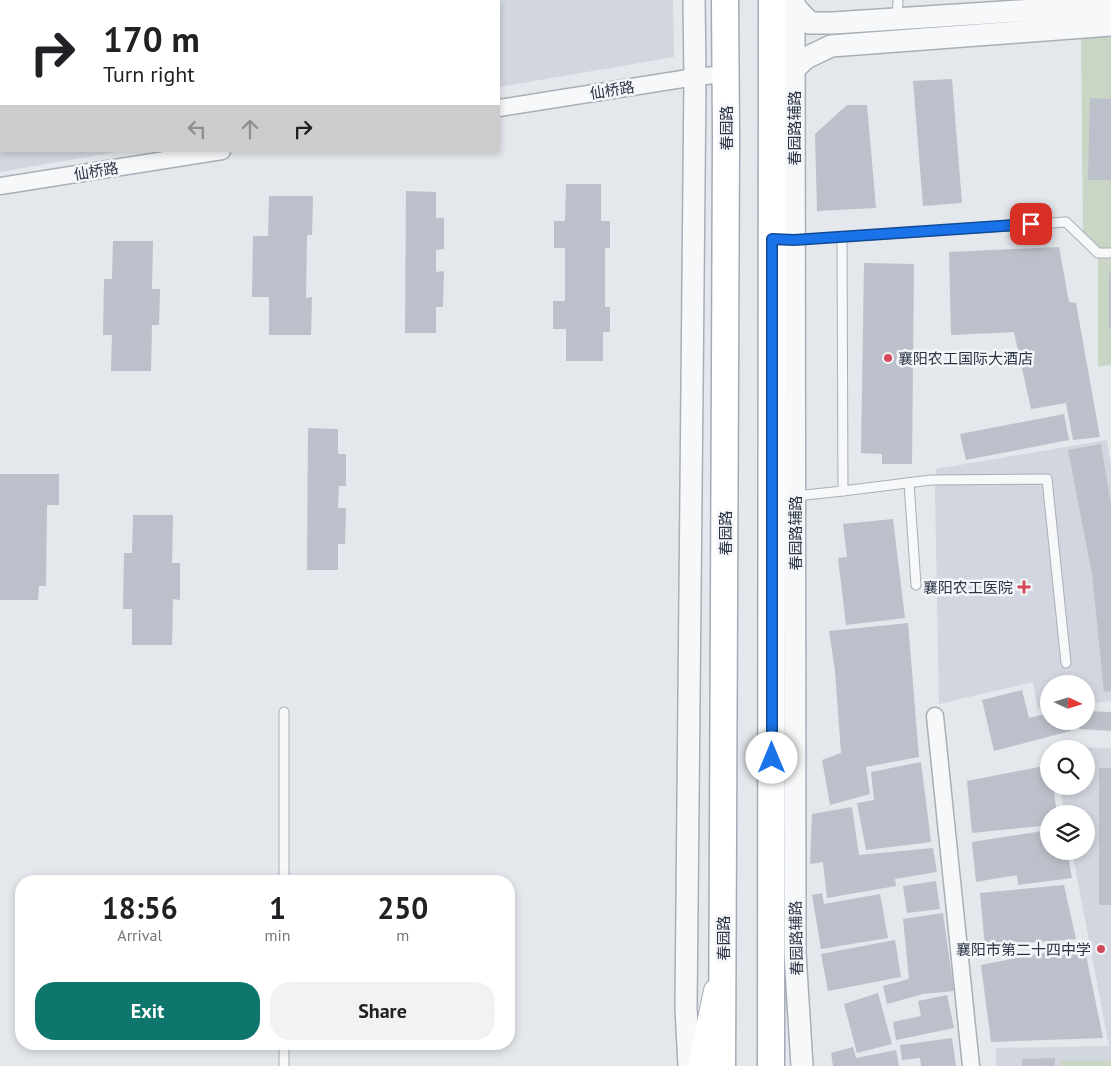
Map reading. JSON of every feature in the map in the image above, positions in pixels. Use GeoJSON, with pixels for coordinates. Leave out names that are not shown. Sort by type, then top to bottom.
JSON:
{"type":"FeatureCollection","features":[{"type":"Feature","properties":{"kind":"main road","name":"春园路"},"geometry":{"type":"LineString","coordinates":[[722,1066],[725,0]]}},
{"type":"Feature","properties":{"kind":"main road"},"geometry":{"type":"LineString","coordinates":[[771,1066],[772,798],[787,2]]}},
{"type":"Feature","properties":{"kind":"main road"},"geometry":{"type":"LineString","coordinates":[[700,1066],[723,963]]}},
{"type":"Feature","properties":{"kind":"street"},"geometry":{"type":"LineString","coordinates":[[689,1066],[686,1008],[696,77],[694,0]]}},
{"type":"Feature","properties":{"kind":"street"},"geometry":{"type":"LineString","coordinates":[[787,2],[810,23],[833,23],[897,10],[1111,5]]}},
{"type":"Feature","properties":{"kind":"street","name":"春园路辅路"},"geometry":{"type":"LineString","coordinates":[[787,2],[794,69],[783,240],[795,496],[795,953],[802,1066]]}},
{"type":"Feature","properties":{"kind":"street"},"geometry":{"type":"LineString","coordinates":[[794,69],[806,58],[832,46],[1111,25]]}},
{"type":"Feature","properties":{"kind":"street","name":"仙桥路"},"geometry":{"type":"LineString","coordinates":[[500,108],[726,74]]}},
{"type":"Feature","properties":{"kind":"street","name":"仙桥路"},"geometry":{"type":"LineString","coordinates":[[0,186],[216,152]]}},
{"type":"Feature","properties":{"kind":"street"},"geometry":{"type":"LineString","coordinates":[[692,374],[725,376]]}},
{"type":"Feature","properties":{"kind":"street"},"geometry":{"type":"LineString","coordinates":[[936,716],[971,1066]]}},
{"type":"Feature","properties":{"kind":"street"},"geometry":{"type":"LineString","coordinates":[[772,798],[795,882]]}},
{"type":"Feature","properties":{"kind":"lane"},"geometry":{"type":"LineString","coordinates":[[783,240],[1066,222],[1098,253],[1111,253]]}},
{"type":"Feature","properties":{"kind":"lane"},"geometry":{"type":"LineString","coordinates":[[842,236],[843,491]]}},
{"type":"Feature","properties":{"kind":"lane"},"geometry":{"type":"LineString","coordinates":[[795,496],[931,480],[1047,479],[1066,663]]}},
{"type":"Feature","properties":{"kind":"lane"},"geometry":{"type":"LineString","coordinates":[[909,483],[916,585]]}},
{"type":"Feature","properties":{"kind":"lane"},"geometry":{"type":"LineString","coordinates":[[284,712],[284,875]]}},
{"type":"Feature","properties":{"kind":"lane"},"geometry":{"type":"LineString","coordinates":[[284,1050],[284,1066]]}},
{"type":"Feature","properties":{"kind":"shaded area"},"geometry":{"type":"Polygon","coordinates":[[[500,0],[673,0],[674,57],[500,87],[500,0]]]}},
{"type":"Feature","properties":{"kind":"shaded area"},"geometry":{"type":"Polygon","coordinates":[[[0,152],[116,152],[0,172],[0,152]]]}},
{"type":"Feature","properties":{"kind":"shaded area","name":"襄阳农工医院"},"geometry":{"type":"Polygon","coordinates":[[[1107,440],[1111,467],[1111,701],[1095,703],[1095,675],[1040,675],[1040,709],[1038,709],[1033,682],[939,704],[936,469],[1107,440]]]}},
{"type":"Feature","properties":{"kind":"shaded area","name":"襄阳市第二十四中学"},"geometry":{"type":"Polygon","coordinates":[[[1095,748],[1111,748],[1111,1066],[996,1066],[996,1048],[1109,1046],[1074,860],[1095,860],[1095,805],[1063,805],[1061,795],[1095,795],[1095,748]]]}},
{"type":"Feature","properties":{"kind":"green space"},"geometry":{"type":"Polygon","coordinates":[[[1111,25],[1111,365],[1098,367],[1098,253],[1083,239],[1081,27],[1111,25]]]}},
{"type":"Feature","properties":{"kind":"green space"},"geometry":{"type":"Polygon","coordinates":[[[1061,1061],[1111,1061],[1111,1066],[1061,1066],[1061,1061]]]}},
{"type":"Feature","properties":{"kind":"building"},"geometry":{"type":"Polygon","coordinates":[[[952,79],[962,203],[923,206],[913,81],[952,79]]]}},
{"type":"Feature","properties":{"kind":"building"},"geometry":{"type":"Polygon","coordinates":[[[1090,98],[1111,99],[1111,180],[1088,180],[1090,98]]]}},
{"type":"Feature","properties":{"kind":"building"},"geometry":{"type":"Polygon","coordinates":[[[847,105],[867,105],[876,208],[817,211],[815,134],[847,105]]]}},
{"type":"Feature","properties":{"kind":"building"},"geometry":{"type":"Polygon","coordinates":[[[566,184],[601,184],[601,221],[610,221],[610,248],[605,248],[605,307],[610,307],[610,332],[603,332],[603,361],[566,361],[566,329],[553,329],[553,301],[565,301],[565,248],[554,248],[554,221],[565,221],[566,184]]]}},
{"type":"Feature","properties":{"kind":"building"},"geometry":{"type":"Polygon","coordinates":[[[406,191],[436,192],[436,218],[444,218],[444,249],[436,250],[436,272],[444,271],[443,307],[436,307],[436,333],[405,333],[406,191]]]}},
{"type":"Feature","properties":{"kind":"building"},"geometry":{"type":"Polygon","coordinates":[[[269,196],[313,196],[312,235],[307,235],[306,298],[312,297],[311,335],[269,335],[269,297],[252,297],[253,236],[268,236],[269,196]]]}},
{"type":"Feature","properties":{"kind":"building"},"geometry":{"type":"Polygon","coordinates":[[[113,241],[153,241],[152,289],[160,289],[159,325],[152,325],[151,371],[111,371],[112,335],[103,335],[104,279],[112,279],[113,241]]]}},
{"type":"Feature","properties":{"kind":"building"},"geometry":{"type":"Polygon","coordinates":[[[1059,247],[1069,302],[1076,303],[1100,437],[1073,440],[1066,403],[1031,409],[1014,332],[951,335],[949,252],[1059,247]]]}},
{"type":"Feature","properties":{"kind":"building","name":"襄阳农工国际大酒店"},"geometry":{"type":"Polygon","coordinates":[[[864,263],[914,264],[912,464],[882,464],[882,454],[861,453],[864,263]]]}},
{"type":"Feature","properties":{"kind":"building"},"geometry":{"type":"Polygon","coordinates":[[[1109,273],[1111,273],[1111,329],[1109,329],[1109,273]]]}},
{"type":"Feature","properties":{"kind":"building"},"geometry":{"type":"Polygon","coordinates":[[[1064,414],[1069,440],[966,460],[960,434],[1064,414]]]}},
{"type":"Feature","properties":{"kind":"building"},"geometry":{"type":"Polygon","coordinates":[[[308,428],[338,429],[338,454],[346,454],[346,486],[339,486],[338,508],[346,508],[345,544],[338,544],[338,570],[307,570],[308,428]]]}},
{"type":"Feature","properties":{"kind":"building"},"geometry":{"type":"Polygon","coordinates":[[[1101,444],[1111,504],[1111,691],[1104,692],[1092,574],[1068,450],[1101,444]]]}},
{"type":"Feature","properties":{"kind":"building"},"geometry":{"type":"Polygon","coordinates":[[[0,474],[59,474],[59,505],[47,505],[46,586],[39,586],[38,600],[0,600],[0,474]]]}},
{"type":"Feature","properties":{"kind":"building"},"geometry":{"type":"Polygon","coordinates":[[[133,515],[173,515],[172,563],[180,563],[180,600],[173,599],[172,645],[132,645],[132,609],[123,609],[124,553],[132,553],[133,515]]]}},
{"type":"Feature","properties":{"kind":"building"},"geometry":{"type":"Polygon","coordinates":[[[893,519],[905,618],[846,625],[838,558],[847,557],[843,524],[893,519]]]}},
{"type":"Feature","properties":{"kind":"building"},"geometry":{"type":"Polygon","coordinates":[[[908,623],[919,757],[866,767],[870,794],[830,805],[822,760],[841,753],[835,671],[829,631],[908,623]]]}},
{"type":"Feature","properties":{"kind":"building"},"geometry":{"type":"Polygon","coordinates":[[[1022,690],[1029,718],[1040,715],[1040,730],[1071,731],[994,751],[982,700],[1022,690]]]}},
{"type":"Feature","properties":{"kind":"building"},"geometry":{"type":"Polygon","coordinates":[[[1095,711],[1111,712],[1111,731],[1095,730],[1095,711]]]}},
{"type":"Feature","properties":{"kind":"building"},"geometry":{"type":"Polygon","coordinates":[[[921,762],[931,842],[866,850],[857,803],[874,800],[871,772],[921,762]]]}},
{"type":"Feature","properties":{"kind":"building"},"geometry":{"type":"Polygon","coordinates":[[[1040,767],[1040,795],[1054,795],[1056,805],[1040,805],[1040,826],[972,833],[967,781],[1040,767]]]}},
{"type":"Feature","properties":{"kind":"building"},"geometry":{"type":"Polygon","coordinates":[[[1099,768],[1111,768],[1111,905],[1099,905],[1099,768]]]}},
{"type":"Feature","properties":{"kind":"building"},"geometry":{"type":"Polygon","coordinates":[[[852,807],[859,855],[933,848],[937,872],[895,879],[896,886],[827,898],[823,862],[810,864],[812,814],[852,807]]]}},
{"type":"Feature","properties":{"kind":"building"},"geometry":{"type":"Polygon","coordinates":[[[1040,831],[1040,860],[1069,860],[1072,878],[1018,885],[1017,875],[976,882],[972,842],[1040,831]]]}},
{"type":"Feature","properties":{"kind":"building"},"geometry":{"type":"Polygon","coordinates":[[[936,881],[940,909],[907,913],[903,886],[936,881]]]}},
{"type":"Feature","properties":{"kind":"building"},"geometry":{"type":"Polygon","coordinates":[[[1064,885],[1076,939],[985,946],[980,893],[1064,885]]]}},
{"type":"Feature","properties":{"kind":"building"},"geometry":{"type":"Polygon","coordinates":[[[822,893],[824,904],[880,894],[888,938],[821,949],[812,895],[822,893]]]}},
{"type":"Feature","properties":{"kind":"building"},"geometry":{"type":"Polygon","coordinates":[[[943,913],[954,991],[923,994],[887,1004],[883,986],[909,979],[903,919],[943,913]]]}},
{"type":"Feature","properties":{"kind":"building"},"geometry":{"type":"Polygon","coordinates":[[[895,940],[901,977],[828,991],[821,954],[895,940]]]}},
{"type":"Feature","properties":{"kind":"building"},"geometry":{"type":"Polygon","coordinates":[[[1084,945],[1103,1038],[991,1042],[981,965],[1084,945]]]}},
{"type":"Feature","properties":{"kind":"building"},"geometry":{"type":"Polygon","coordinates":[[[878,993],[892,1044],[857,1053],[844,1004],[878,993]]]}},
{"type":"Feature","properties":{"kind":"building"},"geometry":{"type":"Polygon","coordinates":[[[947,995],[954,1028],[896,1040],[893,1022],[921,1016],[918,1001],[947,995]]]}},
{"type":"Feature","properties":{"kind":"building"},"geometry":{"type":"Polygon","coordinates":[[[952,1038],[956,1066],[921,1066],[920,1058],[902,1060],[900,1045],[952,1038]]]}},
{"type":"Feature","properties":{"kind":"building"},"geometry":{"type":"Polygon","coordinates":[[[853,1047],[856,1058],[896,1050],[899,1066],[833,1066],[831,1053],[853,1047]]]}},
{"type":"Feature","properties":{"kind":"building"},"geometry":{"type":"Polygon","coordinates":[[[1055,1058],[1055,1066],[1022,1066],[1022,1059],[1055,1058]]]}},
{"type":"Feature","properties":{"kind":"place","name":"襄阳农工国际大酒店"},"geometry":{"type":"Point","coordinates":[888,358]}},
{"type":"Feature","properties":{"kind":"place","name":"襄阳农工医院"},"geometry":{"type":"Point","coordinates":[1024,587]}},
{"type":"Feature","properties":{"kind":"place","name":"襄阳市第二十四中学"},"geometry":{"type":"Point","coordinates":[1101,949]}},
{"type":"Feature","properties":{"kind":"route"},"geometry":{"type":"LineString","coordinates":[[772,758],[772,239],[794,240],[1031,224]]}}]}
